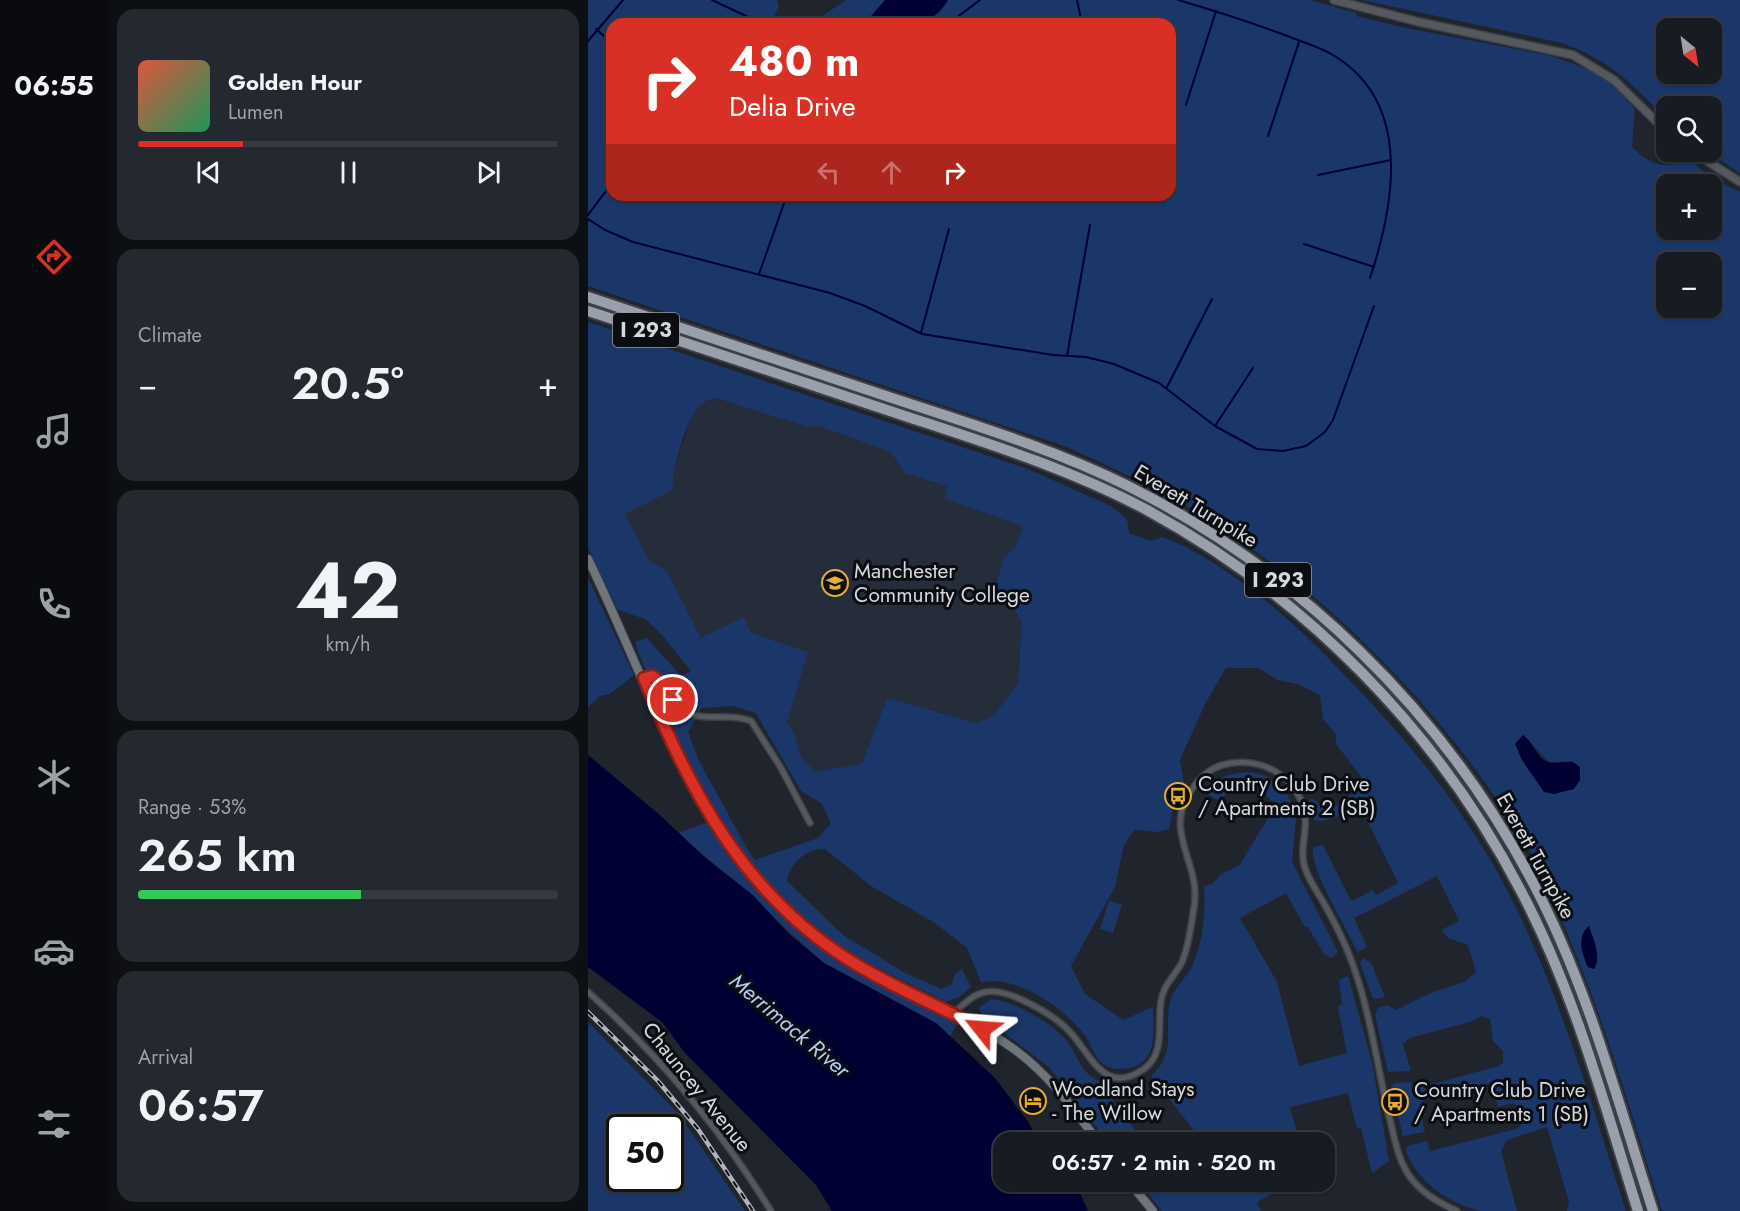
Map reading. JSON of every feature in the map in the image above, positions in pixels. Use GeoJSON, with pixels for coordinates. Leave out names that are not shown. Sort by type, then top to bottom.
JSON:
{"type":"FeatureCollection","features":[{"type":"Feature","properties":{"kind":"highway","name":"Everett Turnpike"},"geometry":{"type":"LineString","coordinates":[[588,297],[994,432],[1098,472],[1194,523],[1254,562],[1314,610],[1378,669],[1422,718],[1481,797],[1516,852],[1554,925],[1581,991],[1653,1211]]}},
{"type":"Feature","properties":{"kind":"highway","name":"Everett Turnpike"},"geometry":{"type":"LineString","coordinates":[[588,311],[1008,450],[1085,480],[1144,509],[1202,542],[1256,580],[1307,621],[1378,690],[1432,752],[1470,805],[1505,861],[1536,920],[1562,981],[1638,1211]]}},
{"type":"Feature","properties":{"kind":"main road"},"geometry":{"type":"LineString","coordinates":[[588,560],[712,819],[739,860],[783,910],[821,941],[862,969],[954,1013],[1010,1046],[1040,1070],[1058,1089],[1091,1132]]}},
{"type":"Feature","properties":{"kind":"main road"},"geometry":{"type":"LineString","coordinates":[[1137,1192],[1153,1211]]}},
{"type":"Feature","properties":{"kind":"street"},"geometry":{"type":"LineString","coordinates":[[1334,0],[1419,22],[1573,55],[1614,80],[1656,121]]}},
{"type":"Feature","properties":{"kind":"street"},"geometry":{"type":"LineString","coordinates":[[1709,162],[1740,182]]}},
{"type":"Feature","properties":{"kind":"street"},"geometry":{"type":"LineString","coordinates":[[644,678],[652,676],[659,681],[678,706],[692,715],[701,717],[733,715],[751,720],[781,768],[810,823]]}},
{"type":"Feature","properties":{"kind":"street"},"geometry":{"type":"LineString","coordinates":[[954,1013],[980,993],[989,991],[1005,993],[1050,1016],[1068,1030],[1088,1060],[1100,1070],[1120,1076],[1144,1068],[1157,1052],[1162,996],[1184,957],[1195,903],[1192,872],[1179,830],[1183,805],[1191,789],[1209,771],[1233,763],[1263,765],[1288,780],[1302,802],[1306,819],[1303,861],[1337,928],[1363,994],[1402,1162],[1409,1176],[1425,1194],[1456,1211]]}},
{"type":"Feature","properties":{"kind":"street","name":"Chauncey Avenue"},"geometry":{"type":"LineString","coordinates":[[588,992],[638,1039],[682,1090],[722,1140],[771,1211]]}},
{"type":"Feature","properties":{"kind":"shaded area"},"geometry":{"type":"Polygon","coordinates":[[[588,0],[777,0],[779,7],[774,18],[606,18],[606,201],[1176,201],[1176,18],[820,18],[846,0],[1310,0],[1356,13],[1356,16],[1406,28],[1552,56],[1595,72],[1612,84],[1635,109],[1632,147],[1656,164],[1692,162],[1707,174],[1656,174],[1656,240],[1722,240],[1722,183],[1740,192],[1740,1211],[1662,1211],[1601,1021],[1573,946],[1542,875],[1532,854],[1502,807],[1435,718],[1398,676],[1358,637],[1317,599],[1273,564],[1189,508],[1067,447],[588,286],[588,0]],[[1523,735],[1515,744],[1544,792],[1566,761],[1550,763],[1523,735]]]}},
{"type":"Feature","properties":{"kind":"shaded area"},"geometry":{"type":"Polygon","coordinates":[[[1362,0],[1740,0],[1740,173],[1722,161],[1722,96],[1656,96],[1656,108],[1619,74],[1579,50],[1562,43],[1362,0]]]}},
{"type":"Feature","properties":{"kind":"shaded area"},"geometry":{"type":"Polygon","coordinates":[[[588,322],[1028,469],[1111,506],[1127,519],[1129,533],[1152,541],[1162,537],[1206,558],[1273,607],[1329,659],[1404,740],[1471,828],[1508,892],[1543,969],[1587,1089],[1626,1211],[1567,1211],[1569,1202],[1547,1127],[1507,1140],[1501,1151],[1517,1211],[1480,1211],[1445,1197],[1427,1182],[1412,1163],[1406,1152],[1407,1146],[1427,1141],[1430,1151],[1521,1126],[1514,1103],[1498,1107],[1491,1083],[1422,1101],[1420,1110],[1425,1132],[1403,1136],[1391,1086],[1395,1083],[1410,1082],[1417,1088],[1499,1066],[1503,1062],[1503,1051],[1493,1041],[1490,1019],[1481,1016],[1473,1021],[1410,1038],[1403,1044],[1411,1071],[1388,1072],[1375,1015],[1378,1008],[1388,1005],[1396,1010],[1433,992],[1465,982],[1476,972],[1468,945],[1448,938],[1441,930],[1459,921],[1437,876],[1354,918],[1367,947],[1357,952],[1317,871],[1313,847],[1323,845],[1351,901],[1373,890],[1376,895],[1398,883],[1362,810],[1323,821],[1314,820],[1309,801],[1312,798],[1323,807],[1333,808],[1366,783],[1336,744],[1336,734],[1323,719],[1320,695],[1297,684],[1278,680],[1258,668],[1226,668],[1205,704],[1180,760],[1184,783],[1174,803],[1169,829],[1158,832],[1134,830],[1124,845],[1115,887],[1071,966],[1085,994],[1123,1020],[1153,1007],[1153,1035],[1150,1052],[1139,1065],[1120,1069],[1112,1068],[1099,1060],[1079,1028],[1050,1002],[1015,985],[998,981],[981,982],[967,948],[935,923],[871,886],[825,849],[811,851],[800,858],[792,868],[787,881],[843,935],[905,973],[941,989],[951,985],[955,974],[962,969],[971,987],[959,997],[946,1002],[843,948],[802,917],[754,866],[714,808],[649,678],[635,642],[647,638],[681,676],[691,671],[662,635],[645,619],[618,610],[588,548],[588,322]],[[715,398],[701,404],[691,418],[676,461],[673,490],[625,514],[650,561],[667,571],[701,638],[744,617],[751,633],[808,652],[787,723],[795,735],[801,757],[815,772],[862,764],[887,698],[976,723],[993,716],[1018,684],[1022,622],[1008,601],[994,595],[1003,559],[1016,546],[1023,526],[945,499],[947,486],[904,473],[891,452],[819,426],[808,427],[715,398]],[[732,706],[702,708],[688,732],[699,761],[749,852],[755,860],[818,838],[831,823],[821,803],[801,791],[756,713],[732,706]]]}},
{"type":"Feature","properties":{"kind":"shaded area","name":"Manchester Community College"},"geometry":{"type":"Polygon","coordinates":[[[714,398],[808,427],[819,425],[891,452],[904,473],[947,486],[1023,526],[1016,546],[1003,559],[1008,601],[1022,622],[1018,684],[993,716],[976,723],[887,698],[862,764],[815,773],[801,757],[795,735],[787,723],[808,652],[751,633],[701,638],[667,571],[650,561],[625,514],[673,490],[672,477],[693,412],[702,403],[714,398]]]}},
{"type":"Feature","properties":{"kind":"shaded area"},"geometry":{"type":"Polygon","coordinates":[[[588,578],[634,675],[610,694],[600,696],[588,707],[588,578]]]}},
{"type":"Feature","properties":{"kind":"shaded area"},"geometry":{"type":"Polygon","coordinates":[[[1249,772],[1264,775],[1279,785],[1289,797],[1296,820],[1292,862],[1338,952],[1332,958],[1324,954],[1307,926],[1305,927],[1286,893],[1240,918],[1277,982],[1299,1066],[1347,1053],[1338,1007],[1342,1003],[1339,980],[1348,976],[1372,1062],[1389,1161],[1372,1173],[1361,1128],[1357,1129],[1348,1093],[1290,1107],[1297,1132],[1195,1132],[1151,1076],[1165,1058],[1171,999],[1191,968],[1201,939],[1204,887],[1213,883],[1221,874],[1239,866],[1273,810],[1273,802],[1262,791],[1243,779],[1234,781],[1221,802],[1202,791],[1213,782],[1236,773],[1249,772]]]}},
{"type":"Feature","properties":{"kind":"shaded area"},"geometry":{"type":"Polygon","coordinates":[[[708,822],[751,882],[803,935],[857,972],[958,1023],[950,1036],[936,1023],[824,963],[679,833],[708,822]]]}},
{"type":"Feature","properties":{"kind":"shaded area"},"geometry":{"type":"Polygon","coordinates":[[[1109,900],[1122,905],[1113,933],[1100,929],[1109,900]]]}},
{"type":"Feature","properties":{"kind":"shaded area"},"geometry":{"type":"Polygon","coordinates":[[[1363,958],[1371,963],[1385,997],[1374,999],[1372,996],[1360,963],[1363,958]]]}},
{"type":"Feature","properties":{"kind":"shaded area"},"geometry":{"type":"Polygon","coordinates":[[[991,999],[1009,1003],[1042,1020],[1060,1034],[1086,1072],[1109,1085],[1109,1095],[1137,1132],[1100,1132],[1050,1068],[982,1016],[979,1008],[991,999]]]}},
{"type":"Feature","properties":{"kind":"shaded area"},"geometry":{"type":"Polygon","coordinates":[[[588,1022],[679,1114],[606,1114],[606,1192],[684,1192],[684,1122],[745,1211],[588,1211],[588,1022]]]}},
{"type":"Feature","properties":{"kind":"shaded area"},"geometry":{"type":"Polygon","coordinates":[[[1147,1192],[1276,1192],[1257,1202],[1261,1211],[1162,1211],[1147,1192]]]}},
{"type":"Feature","properties":{"kind":"water"},"geometry":{"type":"Polygon","coordinates":[[[885,0],[948,0],[932,18],[869,18],[885,0]]]}},
{"type":"Feature","properties":{"kind":"water"},"geometry":{"type":"Polygon","coordinates":[[[1523,735],[1545,760],[1552,763],[1573,762],[1580,767],[1580,780],[1574,789],[1554,794],[1544,792],[1522,760],[1515,744],[1523,735]]]}},
{"type":"Feature","properties":{"kind":"water","name":"Merrimack River"},"geometry":{"type":"Polygon","coordinates":[[[588,755],[661,816],[702,855],[754,896],[788,933],[824,963],[936,1023],[995,1078],[1034,1132],[993,1132],[993,1192],[1079,1192],[1088,1211],[832,1211],[816,1185],[685,1053],[662,1022],[588,967],[588,755]]]}},
{"type":"Feature","properties":{"kind":"water"},"geometry":{"type":"Polygon","coordinates":[[[1589,926],[1597,953],[1594,969],[1588,967],[1581,946],[1585,930],[1589,926]]]}},
{"type":"Feature","properties":{"kind":"waterway"},"geometry":{"type":"LineString","coordinates":[[608,18],[623,0]]}},
{"type":"Feature","properties":{"kind":"waterway"},"geometry":{"type":"LineString","coordinates":[[712,0],[750,18]]}},
{"type":"Feature","properties":{"kind":"waterway"},"geometry":{"type":"LineString","coordinates":[[956,18],[980,0]]}},
{"type":"Feature","properties":{"kind":"waterway"},"geometry":{"type":"LineString","coordinates":[[1077,0],[1081,18]]}},
{"type":"Feature","properties":{"kind":"waterway"},"geometry":{"type":"LineString","coordinates":[[1178,0],[1262,27],[1328,52],[1358,75],[1376,99],[1386,126],[1390,156],[1390,187],[1386,218],[1370,278]]}},
{"type":"Feature","properties":{"kind":"waterway"},"geometry":{"type":"LineString","coordinates":[[1186,105],[1216,11]]}},
{"type":"Feature","properties":{"kind":"waterway"},"geometry":{"type":"LineString","coordinates":[[588,41],[606,20]]}},
{"type":"Feature","properties":{"kind":"waterway"},"geometry":{"type":"LineString","coordinates":[[596,29],[606,38]]}},
{"type":"Feature","properties":{"kind":"waterway"},"geometry":{"type":"LineString","coordinates":[[1268,136],[1299,42]]}},
{"type":"Feature","properties":{"kind":"waterway"},"geometry":{"type":"LineString","coordinates":[[1318,175],[1391,160]]}},
{"type":"Feature","properties":{"kind":"waterway"},"geometry":{"type":"LineString","coordinates":[[588,215],[606,191]]}},
{"type":"Feature","properties":{"kind":"waterway"},"geometry":{"type":"LineString","coordinates":[[759,274],[785,201]]}},
{"type":"Feature","properties":{"kind":"waterway"},"geometry":{"type":"LineString","coordinates":[[588,219],[605,230],[633,242],[830,293],[865,306],[922,334],[1053,355],[1086,357],[1114,364],[1159,383],[1215,426],[1257,449],[1283,451],[1306,446],[1325,432],[1333,420],[1374,306]]}},
{"type":"Feature","properties":{"kind":"waterway"},"geometry":{"type":"LineString","coordinates":[[1067,356],[1090,225]]}},
{"type":"Feature","properties":{"kind":"waterway"},"geometry":{"type":"LineString","coordinates":[[921,333],[949,229]]}},
{"type":"Feature","properties":{"kind":"waterway"},"geometry":{"type":"LineString","coordinates":[[1304,244],[1374,267]]}},
{"type":"Feature","properties":{"kind":"waterway"},"geometry":{"type":"LineString","coordinates":[[1167,387],[1212,299]]}},
{"type":"Feature","properties":{"kind":"waterway"},"geometry":{"type":"LineString","coordinates":[[1215,426],[1253,368]]}},
{"type":"Feature","properties":{"kind":"railway"},"geometry":{"type":"LineString","coordinates":[[588,1012],[658,1081],[698,1129],[753,1211]]}},
{"type":"Feature","properties":{"kind":"place","name":"Manchester Community College"},"geometry":{"type":"Point","coordinates":[835,583]}},
{"type":"Feature","properties":{"kind":"place","name":"Country Club Drive / Apartments 2 (SB)"},"geometry":{"type":"Point","coordinates":[1178,796]}},
{"type":"Feature","properties":{"kind":"place","name":"Woodland Stays - The Willow"},"geometry":{"type":"Point","coordinates":[1033,1101]}},
{"type":"Feature","properties":{"kind":"place","name":"Country Club Drive / Apartments 1 (SB)"},"geometry":{"type":"Point","coordinates":[1395,1102]}},
{"type":"Feature","properties":{"kind":"route"},"geometry":{"type":"LineString","coordinates":[[673,700],[659,681],[652,676],[644,678],[692,782],[712,819],[739,860],[783,910],[834,951],[862,969],[982,1029]]}}]}
